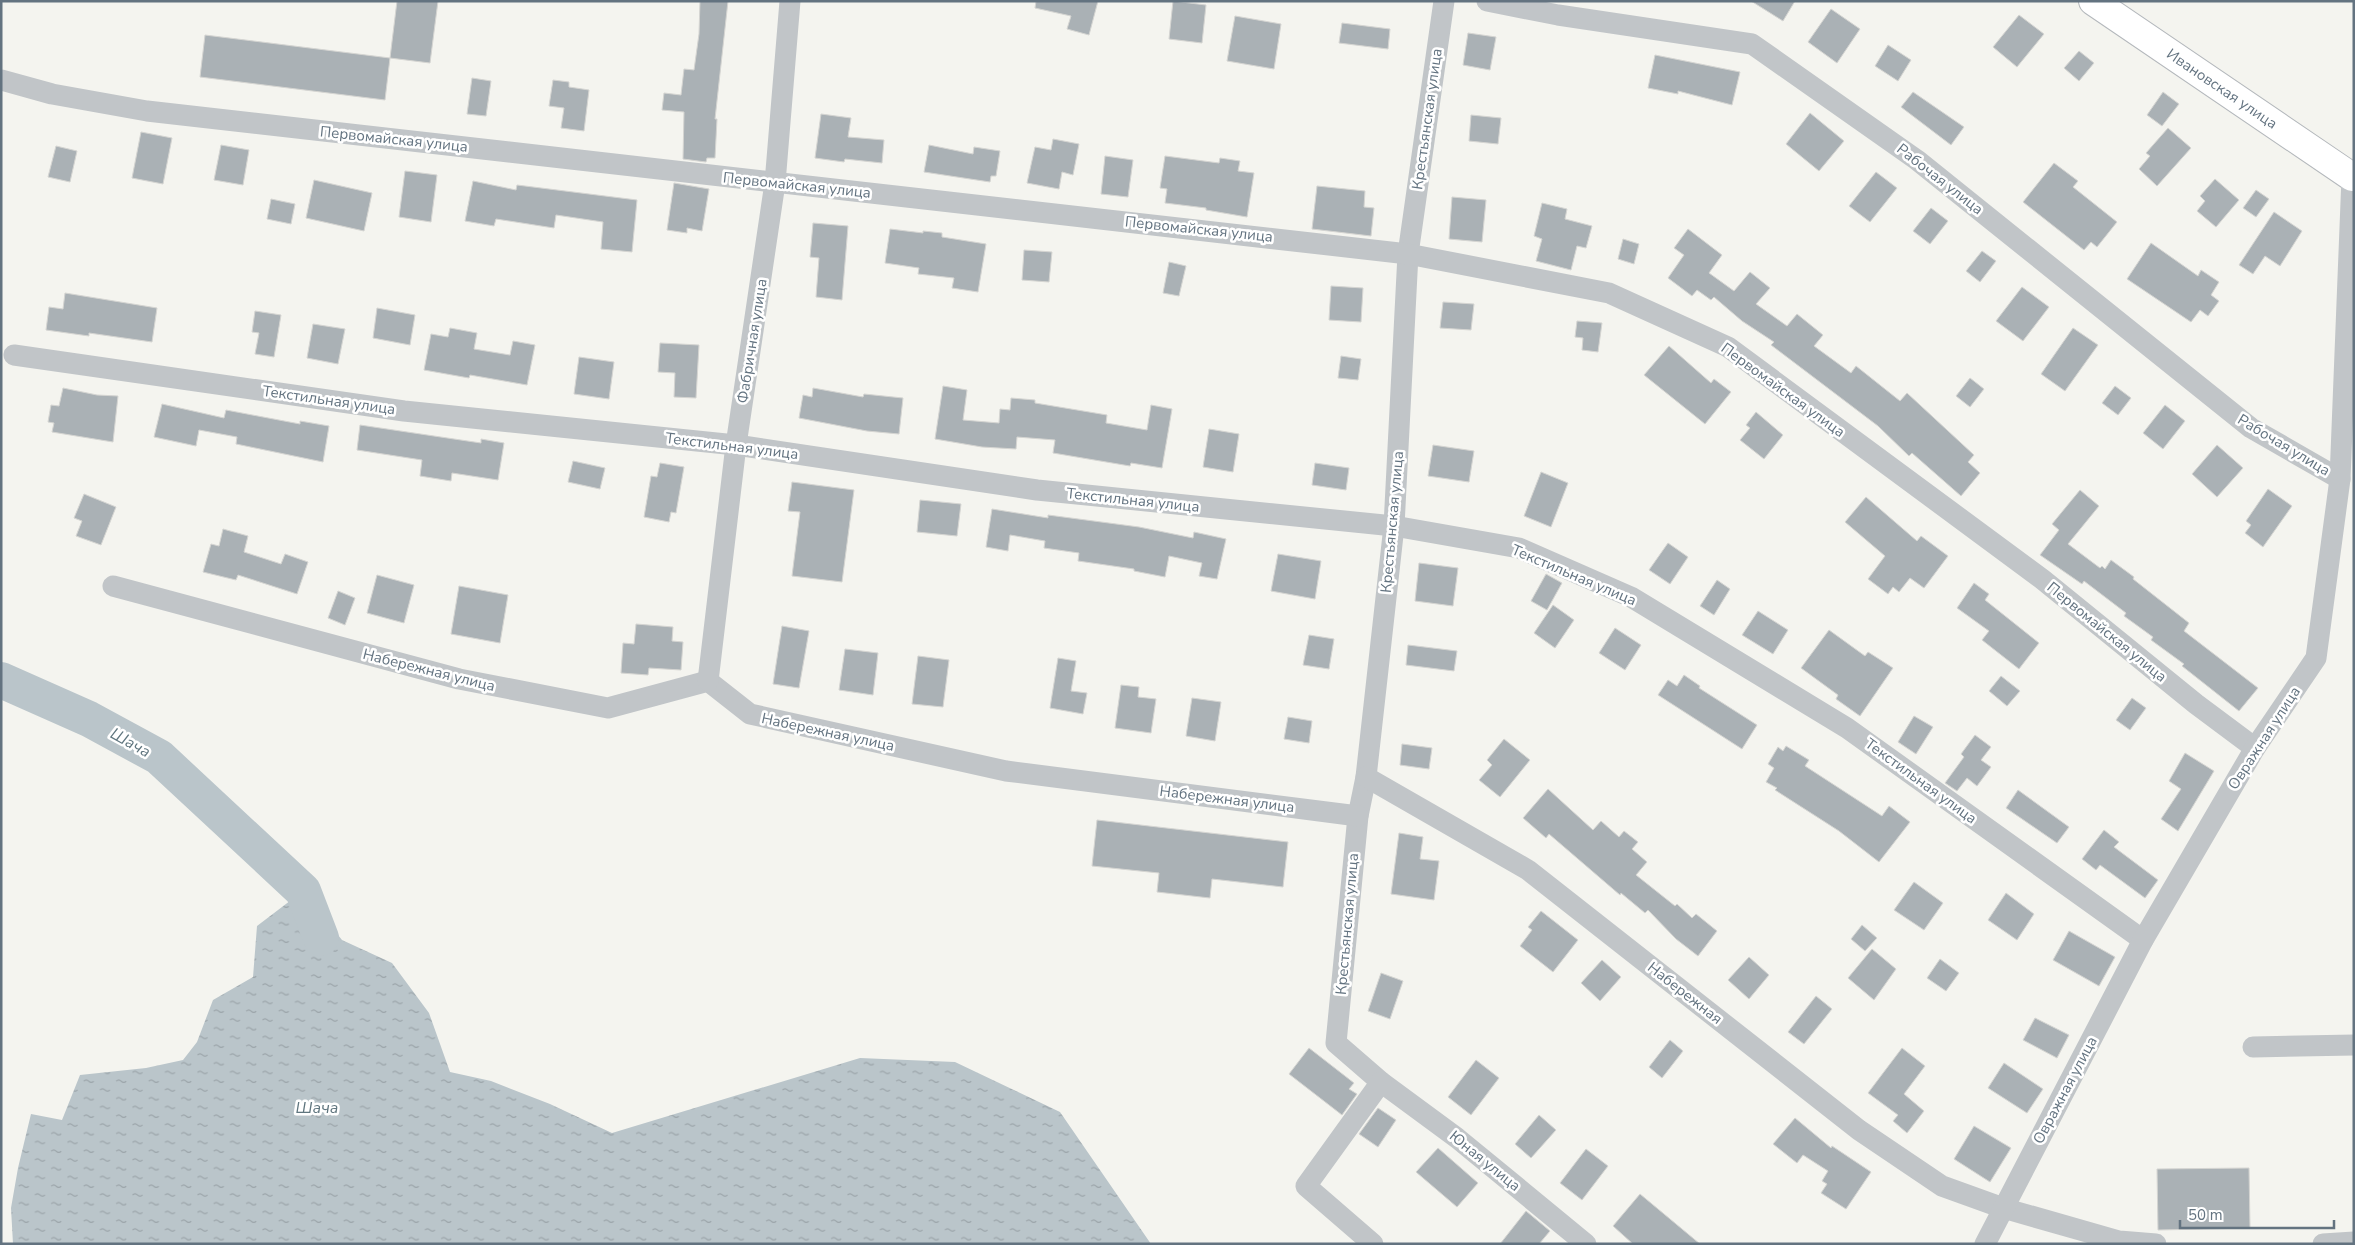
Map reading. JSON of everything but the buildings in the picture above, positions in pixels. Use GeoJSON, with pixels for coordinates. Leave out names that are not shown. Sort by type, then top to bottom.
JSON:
{"type":"FeatureCollection","features":[{"type":"Feature","properties":{"kind":"street","name":"Фабричная улица"},"geometry":{"type":"LineString","coordinates":[[708,681],[736,445],[775,183],[790,1]]}},
{"type":"Feature","properties":{"kind":"street","name":"Крестьянская улица"},"geometry":{"type":"LineString","coordinates":[[1336,1042],[1358,816],[1366,777],[1394,526],[1408,254],[1444,1]]}},
{"type":"Feature","properties":{"kind":"street","name":"Рабочая улица"},"geometry":{"type":"LineString","coordinates":[[1487,1],[1558,15],[1752,44],[1917,160],[2251,428],[2340,479]]}},
{"type":"Feature","properties":{"kind":"street","name":"Ивановская улица"},"geometry":{"type":"LineString","coordinates":[[2092,1],[2353,177]]}},
{"type":"Feature","properties":{"kind":"street","name":"Первомайская улица"},"geometry":{"type":"LineString","coordinates":[[1,80],[52,94],[147,111],[1408,254],[1609,293],[1728,347],[2042,579],[2196,704],[2255,748]]}},
{"type":"Feature","properties":{"kind":"street","name":"Овражная улица"},"geometry":{"type":"LineString","coordinates":[[1985,1244],[2144,940],[2255,748],[2316,658],[2340,479],[2353,177]]}},
{"type":"Feature","properties":{"kind":"street","name":"Текстильная улица"},"geometry":{"type":"LineString","coordinates":[[14,355],[404,411],[736,445],[1037,490],[1394,526],[1519,548],[1631,597],[1847,728],[2144,940]]}},
{"type":"Feature","properties":{"kind":"street","name":"Набережная улица"},"geometry":{"type":"LineString","coordinates":[[114,586],[459,679],[608,708],[708,681],[750,714],[1006,771],[1358,816]]}},
{"type":"Feature","properties":{"kind":"street","name":"Набережная"},"geometry":{"type":"LineString","coordinates":[[1366,777],[1528,870],[1860,1130],[1942,1186],[2003,1208],[2119,1241],[2156,1244]]}},
{"type":"Feature","properties":{"kind":"street","name":"Юная улица"},"geometry":{"type":"LineString","coordinates":[[1336,1042],[1381,1082],[1457,1138],[1586,1244]]}},
{"type":"Feature","properties":{"kind":"street"},"geometry":{"type":"LineString","coordinates":[[2252,1047],[2354,1045]]}},
{"type":"Feature","properties":{"kind":"street"},"geometry":{"type":"LineString","coordinates":[[1373,1244],[1306,1186],[1381,1082]]}},
{"type":"Feature","properties":{"kind":"street"},"geometry":{"type":"LineString","coordinates":[[2323,1244],[2354,1242]]}},
{"type":"Feature","properties":{"kind":"water","name":"Шача"},"geometry":{"type":"Polygon","coordinates":[[[303,891],[342,940],[392,963],[429,1013],[450,1072],[491,1081],[550,1104],[612,1133],[860,1058],[955,1062],[1060,1112],[1151,1244],[13,1244],[11,1208],[31,1114],[62,1120],[80,1075],[146,1068],[183,1060],[197,1042],[213,1000],[253,977],[257,926],[303,891]]]}},
{"type":"Feature","properties":{"kind":"waterway","name":"Шача"},"geometry":{"type":"LineString","coordinates":[[1,680],[89,719],[159,757],[303,891],[321,938]]}}]}
